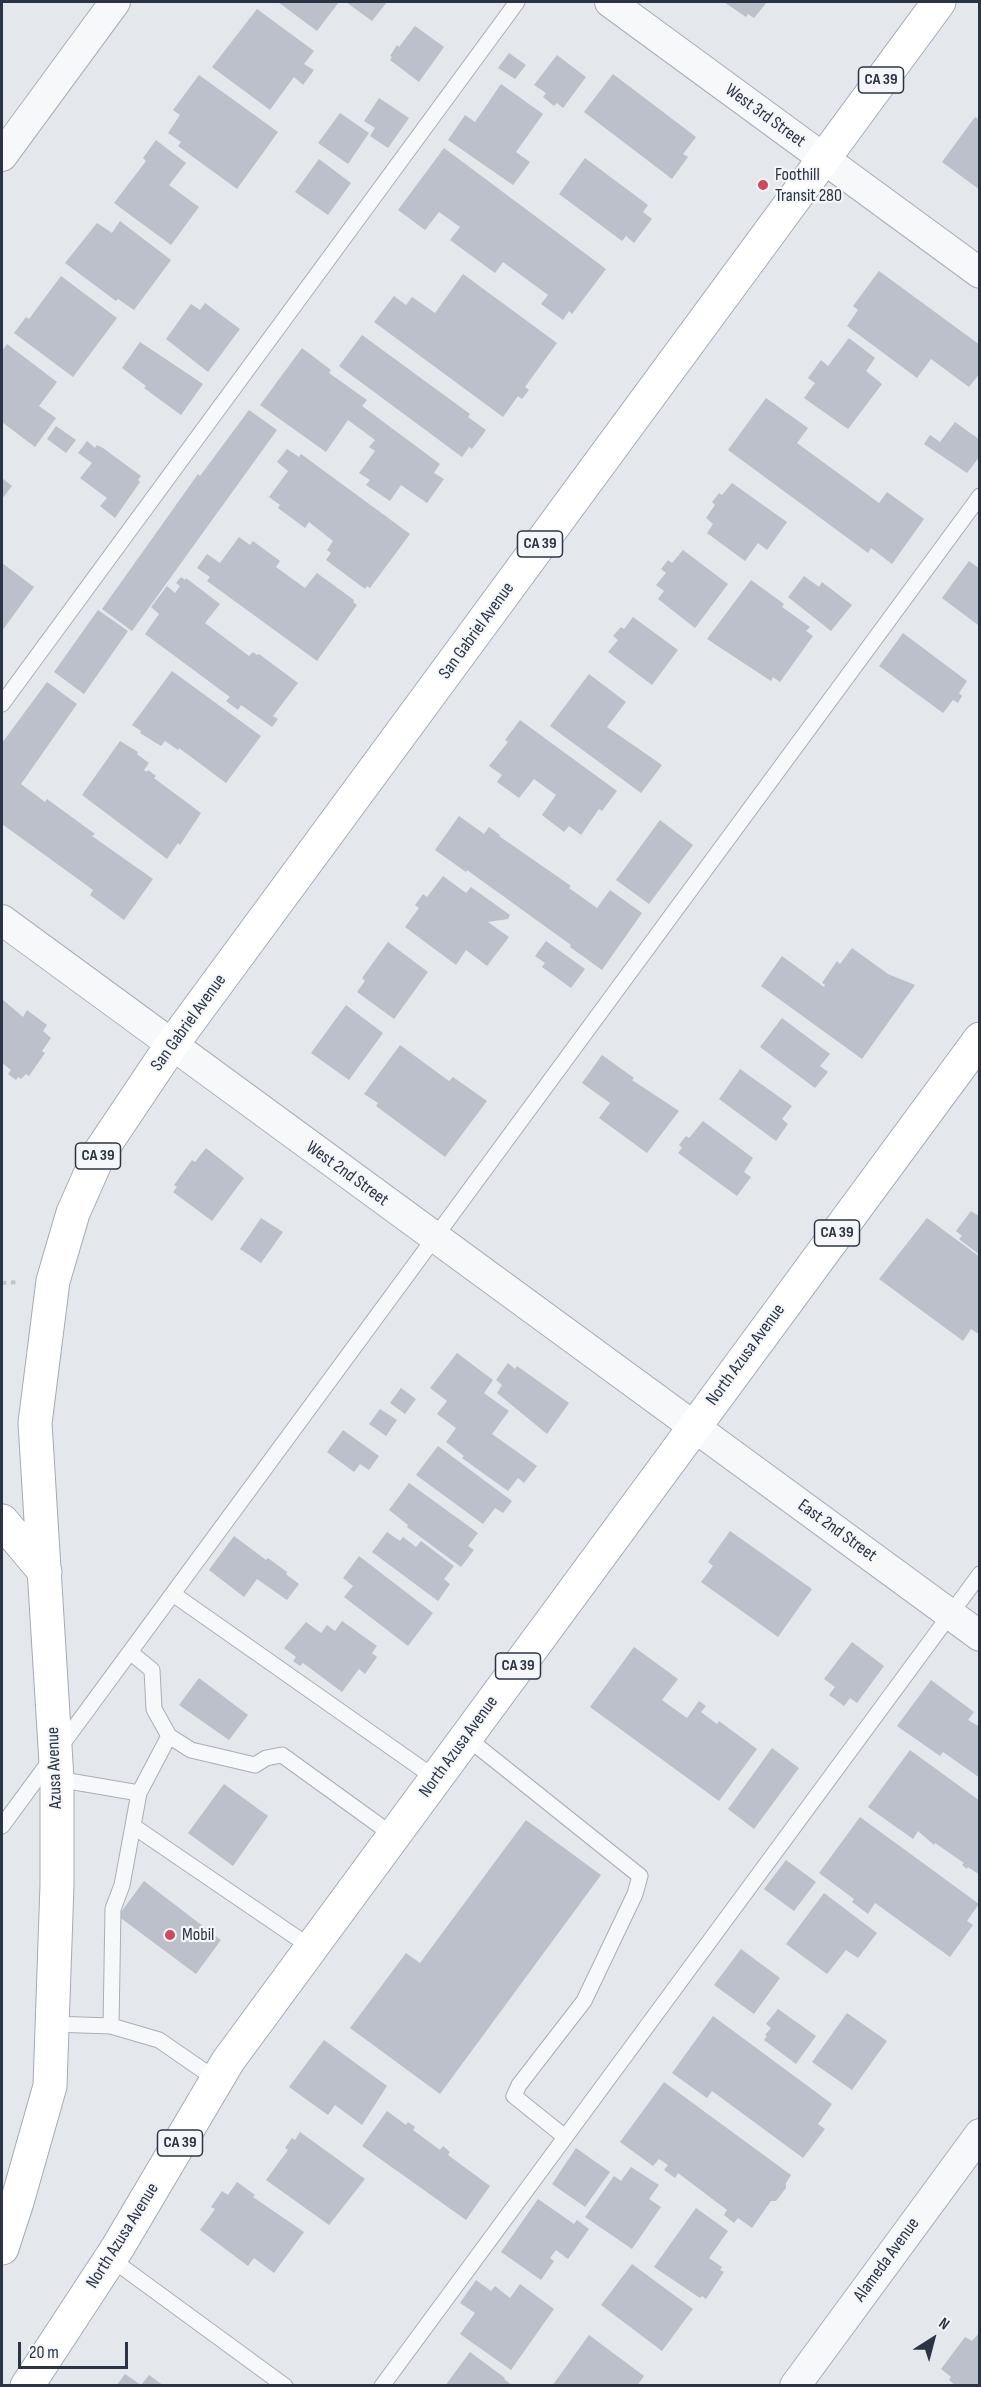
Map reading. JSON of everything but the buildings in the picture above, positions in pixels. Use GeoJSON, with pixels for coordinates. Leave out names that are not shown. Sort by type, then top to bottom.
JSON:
{"type":"FeatureCollection","features":[{"type":"Feature","properties":{"kind":"main road","name":"San Gabriel Avenue"},"geometry":{"type":"LineString","coordinates":[[53,1281],[73,1213],[100,1152],[171,1046],[939,2]]}},
{"type":"Feature","properties":{"kind":"main road","name":"North Azusa Avenue"},"geometry":{"type":"LineString","coordinates":[[27,2385],[110,2258],[228,2061],[980,1039]]}},
{"type":"Feature","properties":{"kind":"main road","name":"Azusa Avenue"},"geometry":{"type":"LineString","coordinates":[[2,2248],[50,2086],[57,1885],[56,1766],[35,1423],[53,1281]]}},
{"type":"Feature","properties":{"kind":"main road"},"geometry":{"type":"LineString","coordinates":[[2,1521],[45,1572]]}},
{"type":"Feature","properties":{"kind":"street"},"geometry":{"type":"LineString","coordinates":[[2,156],[115,2]]}},
{"type":"Feature","properties":{"kind":"street","name":"West 3rd Street"},"geometry":{"type":"LineString","coordinates":[[610,2],[980,273]]}},
{"type":"Feature","properties":{"kind":"street","name":"West 2nd Street"},"geometry":{"type":"LineString","coordinates":[[2,920],[171,1046],[694,1426]]}},
{"type":"Feature","properties":{"kind":"street","name":"East 2nd Street"},"geometry":{"type":"LineString","coordinates":[[694,1426],[980,1636]]}},
{"type":"Feature","properties":{"kind":"street","name":"Alameda Avenue"},"geometry":{"type":"LineString","coordinates":[[795,2385],[980,2134]]}},
{"type":"Feature","properties":{"kind":"lane"},"geometry":{"type":"LineString","coordinates":[[2,704],[517,2]]}},
{"type":"Feature","properties":{"kind":"lane"},"geometry":{"type":"LineString","coordinates":[[2,1826],[56,1766],[130,1652],[172,1594],[980,496]]}},
{"type":"Feature","properties":{"kind":"lane"},"geometry":{"type":"LineString","coordinates":[[382,2385],[980,1574]]}},
{"type":"Feature","properties":{"kind":"lane"},"geometry":{"type":"LineString","coordinates":[[172,1594],[435,1779]]}},
{"type":"Feature","properties":{"kind":"lane"},"geometry":{"type":"LineString","coordinates":[[130,1652],[152,1670],[154,1709],[169,1736],[191,1750],[255,1765],[266,1758],[282,1755],[394,1836]]}},
{"type":"Feature","properties":{"kind":"lane"},"geometry":{"type":"LineString","coordinates":[[111,2026],[113,1909],[122,1885],[139,1793],[169,1736]]}},
{"type":"Feature","properties":{"kind":"lane"},"geometry":{"type":"LineString","coordinates":[[466,1737],[640,1876],[635,1894],[584,2001],[519,2085],[514,2096],[565,2137]]}},
{"type":"Feature","properties":{"kind":"lane"},"geometry":{"type":"LineString","coordinates":[[56,1766],[139,1793]]}},
{"type":"Feature","properties":{"kind":"lane"},"geometry":{"type":"LineString","coordinates":[[133,1826],[312,1948]]}},
{"type":"Feature","properties":{"kind":"lane"},"geometry":{"type":"LineString","coordinates":[[52,2024],[111,2026],[159,2040],[217,2080]]}},
{"type":"Feature","properties":{"kind":"lane"},"geometry":{"type":"LineString","coordinates":[[110,2258],[285,2385]]}},
{"type":"Feature","properties":{"kind":"place","name":"Foothill Transit 280"},"geometry":{"type":"Point","coordinates":[763,185]}},
{"type":"Feature","properties":{"kind":"place","name":"Mobil"},"geometry":{"type":"Point","coordinates":[170,1935]}}]}
